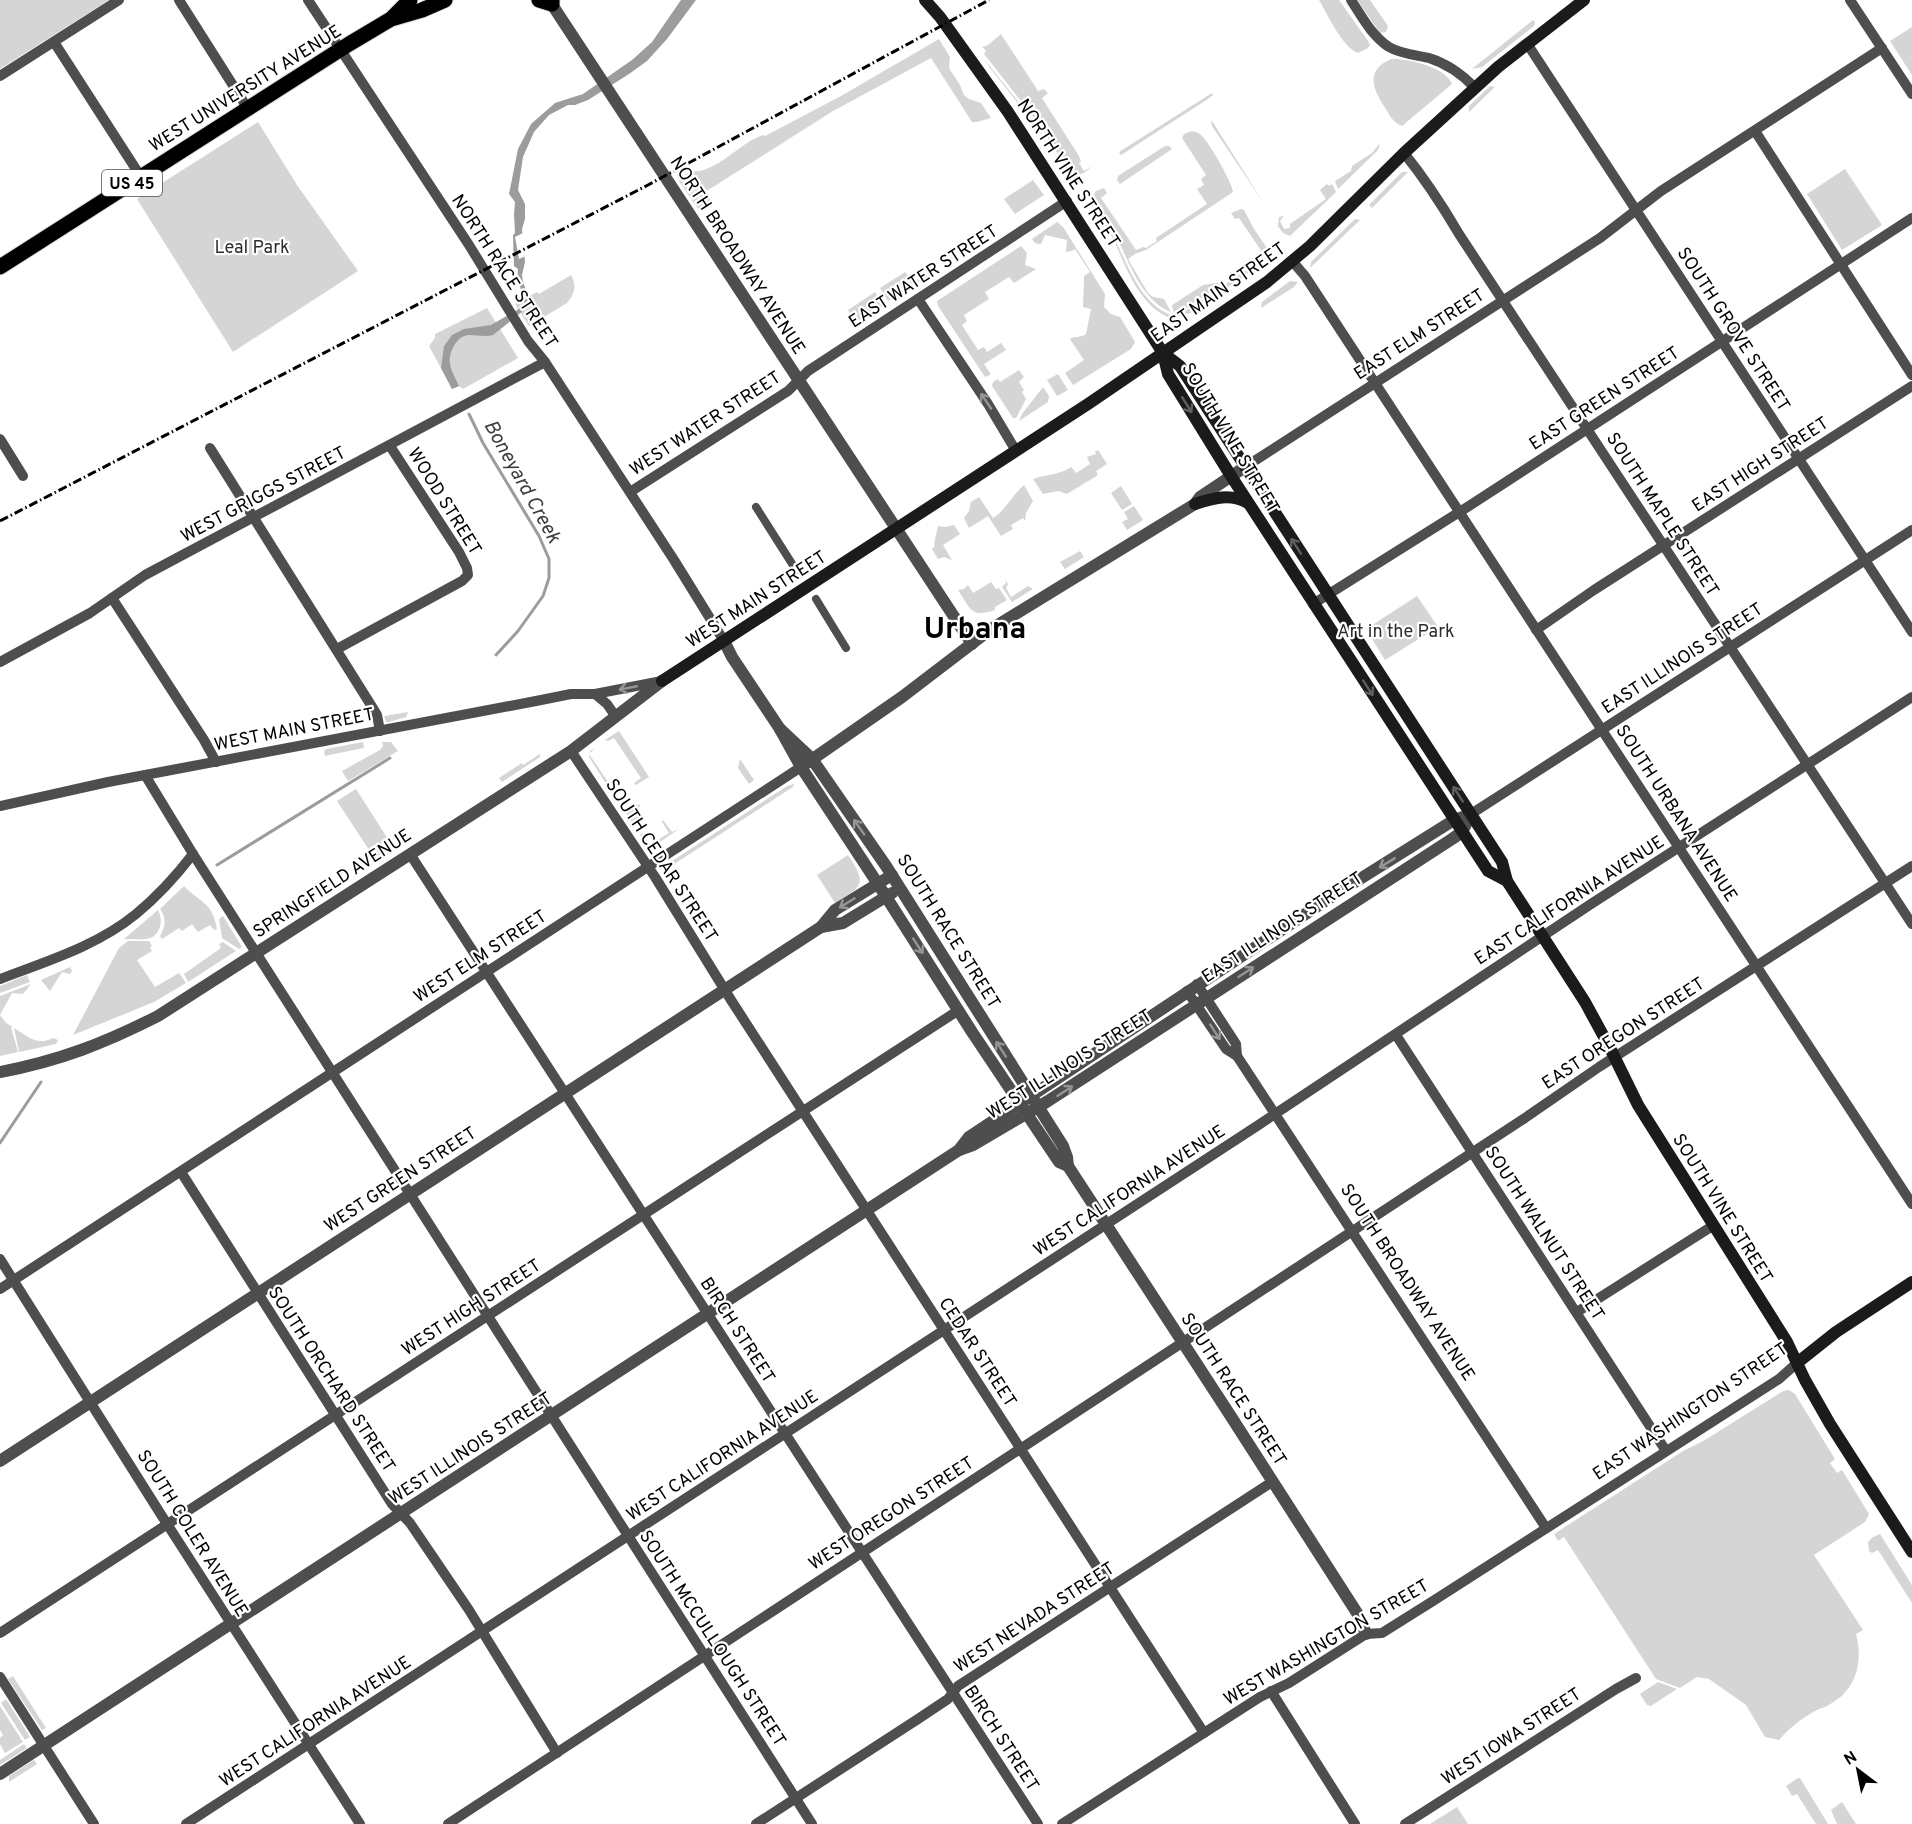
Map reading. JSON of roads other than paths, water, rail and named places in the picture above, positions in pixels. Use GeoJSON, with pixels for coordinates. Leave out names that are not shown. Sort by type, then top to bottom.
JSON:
{"type":"FeatureCollection","features":[{"type":"Feature","properties":{"kind":"main road","name":"WEST UNIVERSITY AVENUE"},"geometry":{"type":"LineString","coordinates":[[391,20],[410,0]]}},
{"type":"Feature","properties":{"kind":"main road","name":"WEST UNIVERSITY AVENUE"},"geometry":{"type":"LineString","coordinates":[[0,267],[340,50],[391,20],[445,0]]}},
{"type":"Feature","properties":{"kind":"main road","name":"NORTH VINE STREET"},"geometry":{"type":"LineString","coordinates":[[925,0],[990,85],[1163,353]]}},
{"type":"Feature","properties":{"kind":"main road","name":"NORTH VINE STREET"},"geometry":{"type":"LineString","coordinates":[[936,0],[940,17]]}},
{"type":"Feature","properties":{"kind":"main road","name":"EAST MAIN STREET"},"geometry":{"type":"LineString","coordinates":[[897,529],[1163,353],[1293,262],[1404,153],[1498,67],[1584,0]]}},
{"type":"Feature","properties":{"kind":"main road","name":"SOUTH VINE STREET"},"geometry":{"type":"LineString","coordinates":[[1163,353],[1180,366],[1502,862],[1507,881],[1585,1002],[1638,1105],[1787,1342],[1830,1424],[1912,1552]]}},
{"type":"Feature","properties":{"kind":"main road","name":"SOUTH VINE STREET"},"geometry":{"type":"LineString","coordinates":[[1163,353],[1168,374],[1313,604],[1488,871],[1507,881]]}},
{"type":"Feature","properties":{"kind":"main road"},"geometry":{"type":"LineString","coordinates":[[1195,504],[1222,497],[1237,498],[1249,504]]}},
{"type":"Feature","properties":{"kind":"main road","name":"WEST MAIN STREET"},"geometry":{"type":"LineString","coordinates":[[662,681],[897,529]]}},
{"type":"Feature","properties":{"kind":"main road"},"geometry":{"type":"LineString","coordinates":[[1355,667],[1369,657]]}},
{"type":"Feature","properties":{"kind":"main road"},"geometry":{"type":"LineString","coordinates":[[1414,758],[1428,748]]}},
{"type":"Feature","properties":{"kind":"main road","name":"EAST WASHINGTON STREET"},"geometry":{"type":"LineString","coordinates":[[1797,1364],[1836,1332],[1912,1282]]}},
{"type":"Feature","properties":{"kind":"street"},"geometry":{"type":"LineString","coordinates":[[0,76],[120,0]]}},
{"type":"Feature","properties":{"kind":"street"},"geometry":{"type":"LineString","coordinates":[[179,0],[248,109]]}},
{"type":"Feature","properties":{"kind":"street","name":"NORTH RACE STREET"},"geometry":{"type":"LineString","coordinates":[[308,0],[474,253],[528,340],[674,560]]}},
{"type":"Feature","properties":{"kind":"street"},"geometry":{"type":"LineString","coordinates":[[1351,0],[1368,25],[1389,46],[1400,52],[1444,64],[1456,70],[1475,88]]}},
{"type":"Feature","properties":{"kind":"street"},"geometry":{"type":"LineString","coordinates":[[1850,0],[1912,94]]}},
{"type":"Feature","properties":{"kind":"street","name":"NORTH BROADWAY AVENUE"},"geometry":{"type":"LineString","coordinates":[[548,1],[897,529]]}},
{"type":"Feature","properties":{"kind":"street"},"geometry":{"type":"LineString","coordinates":[[54,42],[141,177]]}},
{"type":"Feature","properties":{"kind":"street","name":"SOUTH GROVE STREET"},"geometry":{"type":"LineString","coordinates":[[1527,45],[1912,632]]}},
{"type":"Feature","properties":{"kind":"street","name":"EAST ELM STREET"},"geometry":{"type":"LineString","coordinates":[[972,644],[991,629],[1195,504],[1200,497],[1231,476],[1600,238],[1662,191],[1882,48]]}},
{"type":"Feature","properties":{"kind":"street"},"geometry":{"type":"LineString","coordinates":[[1755,131],[1912,375]]}},
{"type":"Feature","properties":{"kind":"street","name":"SOUTH MAPLE STREET"},"geometry":{"type":"LineString","coordinates":[[1404,153],[1431,188],[1912,924]]}},
{"type":"Feature","properties":{"kind":"street","name":"EAST WATER STREET"},"geometry":{"type":"LineString","coordinates":[[798,381],[808,371],[1067,201]]}},
{"type":"Feature","properties":{"kind":"street","name":"EAST GREEN STREET"},"geometry":{"type":"LineString","coordinates":[[1313,604],[1460,512],[1912,218]]}},
{"type":"Feature","properties":{"kind":"street","name":"SOUTH URBANA AVENUE"},"geometry":{"type":"LineString","coordinates":[[1293,262],[1305,276],[1376,384],[1912,1204]]}},
{"type":"Feature","properties":{"kind":"street"},"geometry":{"type":"LineString","coordinates":[[918,299],[988,404],[1016,451]]}},
{"type":"Feature","properties":{"kind":"street","name":"WEST GRIGGS STREET"},"geometry":{"type":"LineString","coordinates":[[0,662],[90,613],[145,575],[545,363]]}},
{"type":"Feature","properties":{"kind":"street","name":"WEST WATER STREET"},"geometry":{"type":"LineString","coordinates":[[630,492],[788,391],[798,381]]}},
{"type":"Feature","properties":{"kind":"street","name":"EAST HIGH STREET"},"geometry":{"type":"LineString","coordinates":[[1536,630],[1912,386]]}},
{"type":"Feature","properties":{"kind":"street"},"geometry":{"type":"LineString","coordinates":[[0,439],[23,476]]}},
{"type":"Feature","properties":{"kind":"street","name":"WOOD STREET"},"geometry":{"type":"LineString","coordinates":[[337,649],[462,581],[468,575],[459,552],[390,446]]}},
{"type":"Feature","properties":{"kind":"street"},"geometry":{"type":"LineString","coordinates":[[210,448],[377,715],[380,731]]}},
{"type":"Feature","properties":{"kind":"street"},"geometry":{"type":"LineString","coordinates":[[756,507],[796,570]]}},
{"type":"Feature","properties":{"kind":"street"},"geometry":{"type":"LineString","coordinates":[[897,529],[972,644]]}},
{"type":"Feature","properties":{"kind":"street","name":"EAST ILLINOIS STREET"},"geometry":{"type":"LineString","coordinates":[[1192,988],[1329,898],[1455,820],[1472,814],[1912,530]]}},
{"type":"Feature","properties":{"kind":"street","name":"SOUTH RACE STREET"},"geometry":{"type":"LineString","coordinates":[[674,560],[732,657],[780,729],[801,767],[960,1010],[972,1032],[1059,1162],[1068,1166]]}},
{"type":"Feature","properties":{"kind":"street"},"geometry":{"type":"LineString","coordinates":[[112,598],[198,730],[216,762]]}},
{"type":"Feature","properties":{"kind":"street"},"geometry":{"type":"LineString","coordinates":[[816,599],[846,648]]}},
{"type":"Feature","properties":{"kind":"street","name":"WEST ELM STREET"},"geometry":{"type":"LineString","coordinates":[[0,1289],[801,767],[902,697],[972,644]]}},
{"type":"Feature","properties":{"kind":"street","name":"WEST MAIN STREET"},"geometry":{"type":"LineString","coordinates":[[0,806],[108,782],[571,694],[595,694],[662,681]]}},
{"type":"Feature","properties":{"kind":"street","name":"SPRINGFIELD AVENUE"},"geometry":{"type":"LineString","coordinates":[[0,1072],[75,1053],[116,1037],[158,1016],[571,751],[662,681]]}},
{"type":"Feature","properties":{"kind":"street"},"geometry":{"type":"LineString","coordinates":[[595,694],[607,704],[616,717]]}},
{"type":"Feature","properties":{"kind":"street","name":"EAST CALIFORNIA AVENUE"},"geometry":{"type":"LineString","coordinates":[[1276,1114],[1542,936],[1912,697]]}},
{"type":"Feature","properties":{"kind":"street","name":"SOUTH RACE STREET"},"geometry":{"type":"LineString","coordinates":[[780,729],[812,759],[892,876],[1063,1146],[1068,1166],[1359,1616],[1366,1634]]}},
{"type":"Feature","properties":{"kind":"street","name":"SOUTH CEDAR STREET"},"geometry":{"type":"LineString","coordinates":[[571,751],[725,989]]}},
{"type":"Feature","properties":{"kind":"street","name":"SOUTH MCCULLOUGH STREET"},"geometry":{"type":"LineString","coordinates":[[145,776],[812,1824]]}},
{"type":"Feature","properties":{"kind":"street","name":"EAST ILLINOIS STREET"},"geometry":{"type":"LineString","coordinates":[[1202,1001],[1462,832],[1472,814]]}},
{"type":"Feature","properties":{"kind":"street"},"geometry":{"type":"LineString","coordinates":[[1405,852],[1413,864]]}},
{"type":"Feature","properties":{"kind":"street"},"geometry":{"type":"LineString","coordinates":[[0,980],[91,943],[117,927],[153,899],[193,854]]}},
{"type":"Feature","properties":{"kind":"street","name":"BIRCH STREET"},"geometry":{"type":"LineString","coordinates":[[410,854],[1038,1824]]}},
{"type":"Feature","properties":{"kind":"street","name":"EAST OREGON STREET"},"geometry":{"type":"LineString","coordinates":[[1353,1231],[1615,1057],[1912,866]]}},
{"type":"Feature","properties":{"kind":"street","name":"WEST GREEN STREET"},"geometry":{"type":"LineString","coordinates":[[0,1461],[821,927],[835,910],[892,876]]}},
{"type":"Feature","properties":{"kind":"street","name":"WEST GREEN STREET"},"geometry":{"type":"LineString","coordinates":[[821,927],[843,923],[899,888]]}},
{"type":"Feature","properties":{"kind":"street","name":"SOUTH BROADWAY AVENUE"},"geometry":{"type":"LineString","coordinates":[[1192,988],[1202,1001],[1226,1049],[1238,1056],[1546,1528]]}},
{"type":"Feature","properties":{"kind":"street","name":"WEST ILLINOIS STREET"},"geometry":{"type":"LineString","coordinates":[[1024,1109],[1032,1095],[1192,988]]}},
{"type":"Feature","properties":{"kind":"street","name":"CEDAR STREET"},"geometry":{"type":"LineString","coordinates":[[725,989],[1204,1733]]}},
{"type":"Feature","properties":{"kind":"street","name":"WEST ILLINOIS STREET"},"geometry":{"type":"LineString","coordinates":[[0,1774],[868,1210],[959,1150],[969,1137],[1024,1109],[1039,1107],[1202,1001]]}},
{"type":"Feature","properties":{"kind":"street","name":"WEST HIGH STREET"},"geometry":{"type":"LineString","coordinates":[[0,1633],[960,1010]]}},
{"type":"Feature","properties":{"kind":"street","name":"SOUTH WALNUT STREET"},"geometry":{"type":"LineString","coordinates":[[1396,1035],[1666,1451]]}},
{"type":"Feature","properties":{"kind":"street","name":"WEST CALIFORNIA AVENUE"},"geometry":{"type":"LineString","coordinates":[[186,1824],[1276,1114]]}},
{"type":"Feature","properties":{"kind":"street","name":"SOUTH ORCHARD STREET"},"geometry":{"type":"LineString","coordinates":[[181,1172],[392,1504],[416,1533],[482,1632],[556,1753]]}},
{"type":"Feature","properties":{"kind":"street"},"geometry":{"type":"LineString","coordinates":[[1577,1312],[1714,1226]]}},
{"type":"Feature","properties":{"kind":"street","name":"WEST OREGON STREET"},"geometry":{"type":"LineString","coordinates":[[448,1824],[1020,1447],[1353,1231]]}},
{"type":"Feature","properties":{"kind":"street","name":"SOUTH COLER AVENUE"},"geometry":{"type":"LineString","coordinates":[[0,1259],[360,1824]]}},
{"type":"Feature","properties":{"kind":"street","name":"EAST WASHINGTON STREET"},"geometry":{"type":"LineString","coordinates":[[1546,1528],[1779,1379],[1797,1364]]}},
{"type":"Feature","properties":{"kind":"street","name":"WEST NEVADA STREET"},"geometry":{"type":"LineString","coordinates":[[756,1824],[948,1699],[958,1686],[1272,1482]]}},
{"type":"Feature","properties":{"kind":"street","name":"WEST WASHINGTON STREET"},"geometry":{"type":"LineString","coordinates":[[1062,1824],[1271,1691],[1289,1683],[1366,1634],[1373,1635],[1386,1631],[1546,1528]]}},
{"type":"Feature","properties":{"kind":"street"},"geometry":{"type":"LineString","coordinates":[[0,1677],[94,1824]]}},
{"type":"Feature","properties":{"kind":"street","name":"WEST IOWA STREET"},"geometry":{"type":"LineString","coordinates":[[1405,1824],[1636,1678]]}},
{"type":"Feature","properties":{"kind":"street"},"geometry":{"type":"LineString","coordinates":[[1271,1691],[1355,1824]]}},
{"type":"Feature","properties":{"kind":"waterway","name":"Boneyard Creek"},"geometry":{"type":"LineString","coordinates":[[469,414],[483,443],[539,536],[549,559],[549,578],[543,596],[518,631],[496,655]]}},
{"type":"Feature","properties":{"kind":"waterway","name":"Boneyard Creek"},"geometry":{"type":"LineString","coordinates":[[217,865],[390,758]]}},
{"type":"Feature","properties":{"kind":"waterway","name":"Boneyard Creek"},"geometry":{"type":"LineString","coordinates":[[0,1143],[41,1082]]}},
{"type":"Feature","properties":{"kind":"railway"},"geometry":{"type":"LineString","coordinates":[[0,521],[648,185],[989,0]]}},
{"type":"Feature","properties":{"kind":"district","name":"Urbana"},"geometry":{"type":"Point","coordinates":[975,628]}},
{"type":"Feature","properties":{"kind":"park label","name":"Leal Park"},"geometry":{"type":"Point","coordinates":[252,247]}},
{"type":"Feature","properties":{"kind":"park label","name":"Art in the Park"},"geometry":{"type":"Point","coordinates":[1396,631]}}]}
